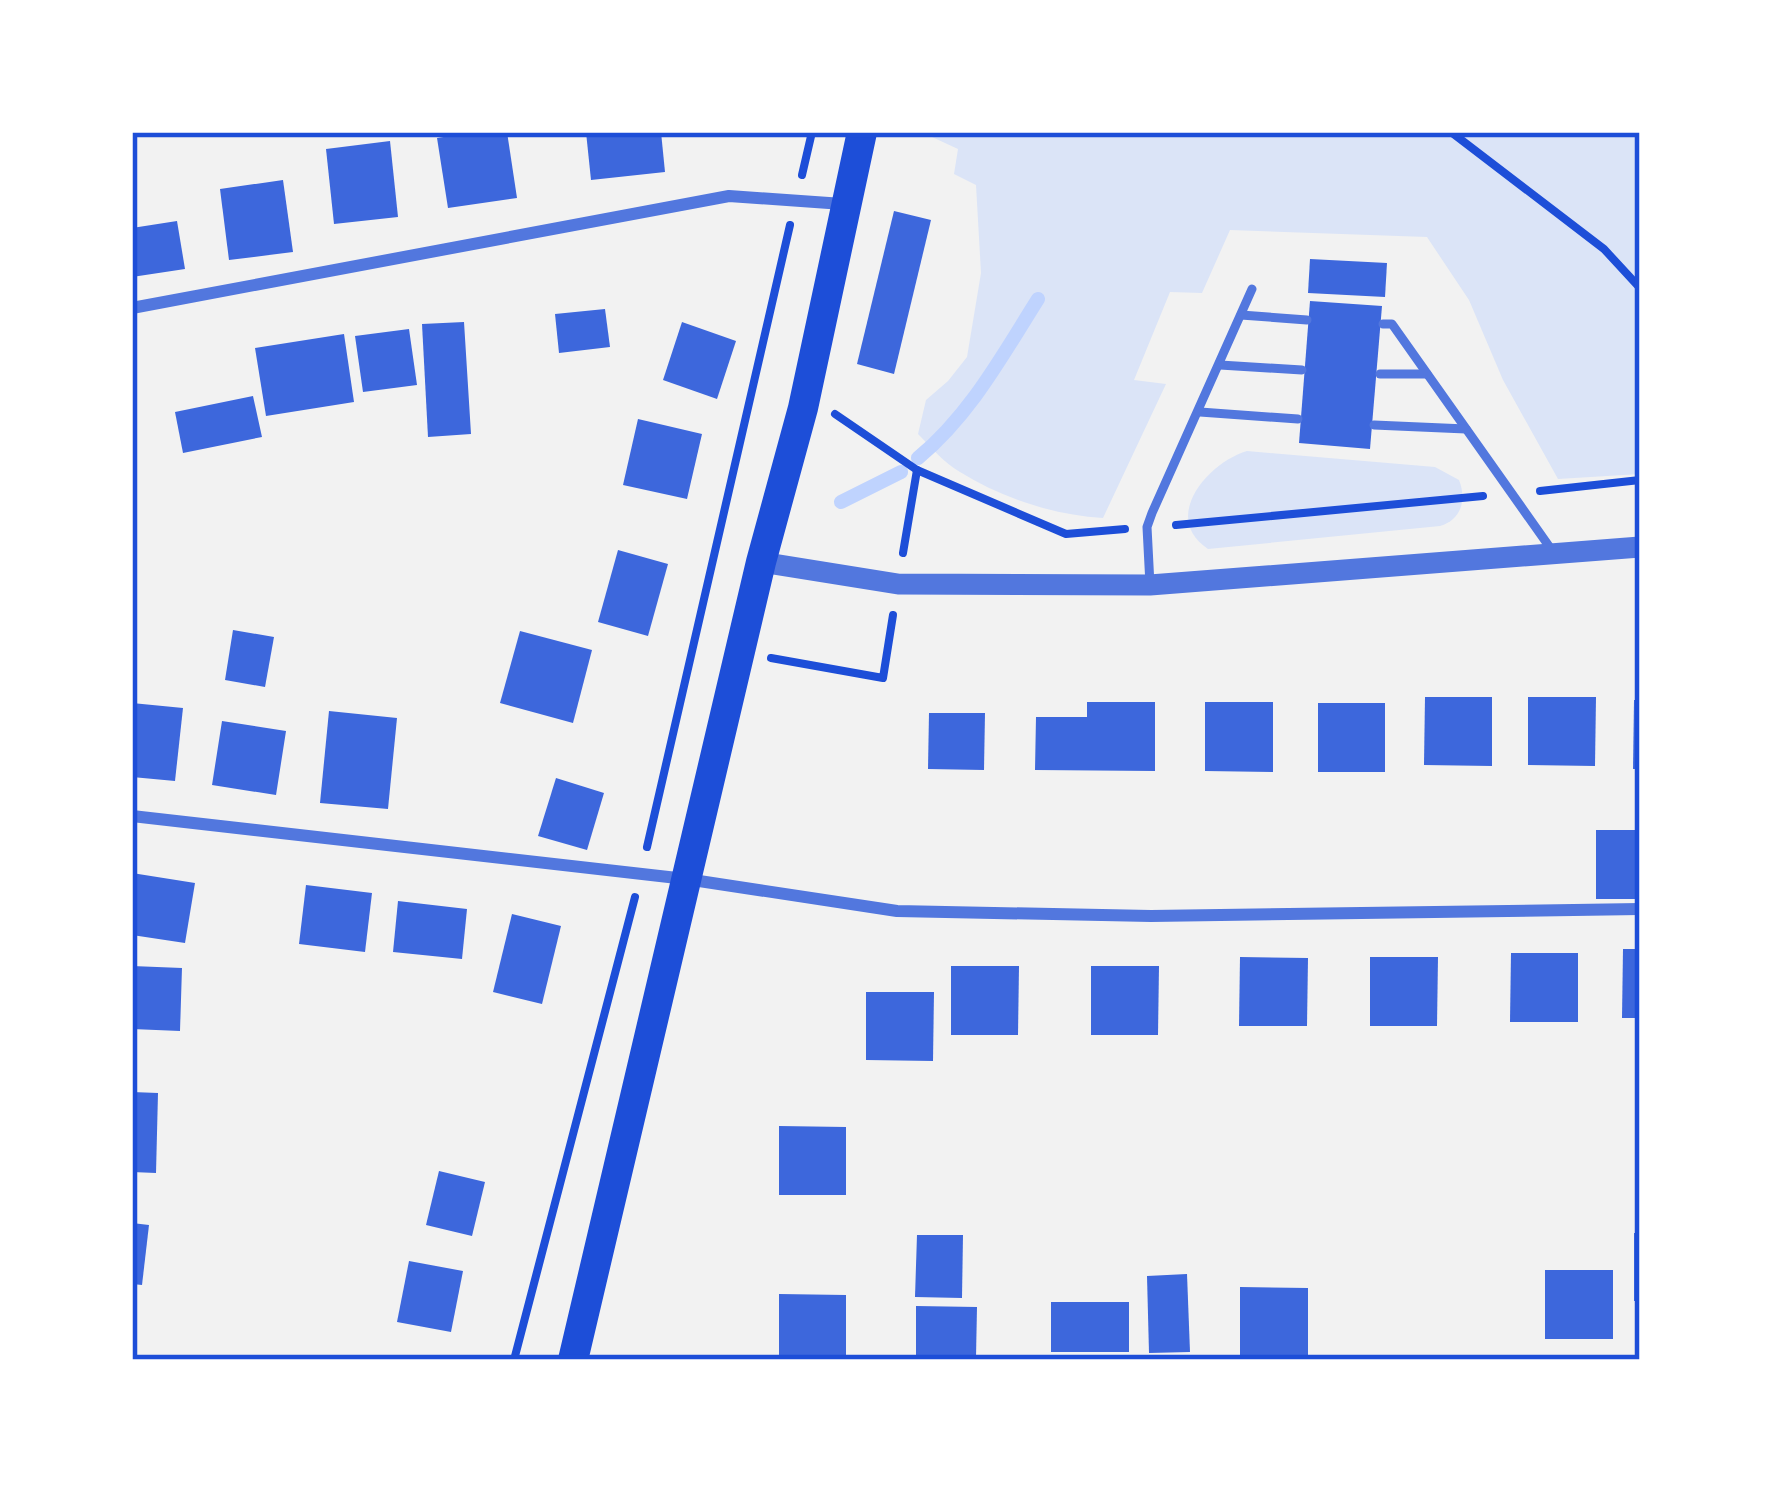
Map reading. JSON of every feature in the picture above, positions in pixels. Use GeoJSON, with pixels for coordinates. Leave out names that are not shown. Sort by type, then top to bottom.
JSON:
{"type":"FeatureCollection","features":[{"type":"Feature","properties":{"kind":"main road"},"geometry":{"type":"LineString","coordinates":[[573,1360],[761,562],[802,408],[862,132]]}},
{"type":"Feature","properties":{"kind":"street"},"geometry":{"type":"LineString","coordinates":[[132,308],[729,196],[844,204]]}},
{"type":"Feature","properties":{"kind":"street"},"geometry":{"type":"LineString","coordinates":[[761,562],[898,584],[1150,585],[1640,547]]}},
{"type":"Feature","properties":{"kind":"street"},"geometry":{"type":"LineString","coordinates":[[132,815],[686,879],[897,911],[1151,916],[1640,909]]}},
{"type":"Feature","properties":{"kind":"lane"},"geometry":{"type":"LineString","coordinates":[[1150,585],[1147,527],[1252,289]]}},
{"type":"Feature","properties":{"kind":"lane"},"geometry":{"type":"LineString","coordinates":[[1241,315],[1306,320]]}},
{"type":"Feature","properties":{"kind":"lane"},"geometry":{"type":"LineString","coordinates":[[1383,324],[1392,325],[1554,554]]}},
{"type":"Feature","properties":{"kind":"lane"},"geometry":{"type":"LineString","coordinates":[[1220,365],[1302,370]]}},
{"type":"Feature","properties":{"kind":"lane"},"geometry":{"type":"LineString","coordinates":[[1380,374],[1427,374]]}},
{"type":"Feature","properties":{"kind":"lane"},"geometry":{"type":"LineString","coordinates":[[1200,412],[1298,419]]}},
{"type":"Feature","properties":{"kind":"lane"},"geometry":{"type":"LineString","coordinates":[[1374,425],[1466,429]]}},
{"type":"Feature","properties":{"kind":"path"},"geometry":{"type":"LineString","coordinates":[[514,1360],[640,875],[812,132]]}},
{"type":"Feature","properties":{"kind":"path"},"geometry":{"type":"LineString","coordinates":[[1451,132],[1604,250],[1640,288]]}},
{"type":"Feature","properties":{"kind":"path"},"geometry":{"type":"LineString","coordinates":[[838,415],[917,470],[1066,534]]}},
{"type":"Feature","properties":{"kind":"path"},"geometry":{"type":"LineString","coordinates":[[693,647],[883,678],[917,470]]}},
{"type":"Feature","properties":{"kind":"path"},"geometry":{"type":"LineString","coordinates":[[1189,524],[1640,480]]}},
{"type":"Feature","properties":{"kind":"shaded area"},"geometry":{"type":"Polygon","coordinates":[[[932,132],[1640,132],[1640,474],[1558,479],[1503,380],[1469,300],[1427,237],[1230,230],[1202,293],[1170,292],[1134,380],[1166,384],[1103,518],[1047,509],[993,490],[954,468],[918,434],[926,400],[967,357],[981,273],[976,185],[954,174],[958,149],[932,137],[932,132]]]}},
{"type":"Feature","properties":{"kind":"shaded area"},"geometry":{"type":"Polygon","coordinates":[[[1247,451],[1435,467],[1459,480],[1462,502],[1453,519],[1440,526],[1208,549],[1194,536],[1189,507],[1205,478],[1247,451]]]}},
{"type":"Feature","properties":{"kind":"building"},"geometry":{"type":"Polygon","coordinates":[[[507,132],[517,198],[448,208],[437,138],[507,132]]]}},
{"type":"Feature","properties":{"kind":"building"},"geometry":{"type":"Polygon","coordinates":[[[586,132],[661,132],[665,172],[591,180],[586,132]]]}},
{"type":"Feature","properties":{"kind":"building"},"geometry":{"type":"Polygon","coordinates":[[[390,141],[398,217],[334,224],[326,149],[390,141]]]}},
{"type":"Feature","properties":{"kind":"building"},"geometry":{"type":"Polygon","coordinates":[[[283,180],[293,252],[229,260],[220,189],[283,180]]]}},
{"type":"Feature","properties":{"kind":"building"},"geometry":{"type":"Polygon","coordinates":[[[894,211],[931,220],[894,374],[857,364],[894,211]]]}},
{"type":"Feature","properties":{"kind":"building"},"geometry":{"type":"Polygon","coordinates":[[[177,221],[185,269],[132,277],[132,228],[177,221]]]}},
{"type":"Feature","properties":{"kind":"building"},"geometry":{"type":"Polygon","coordinates":[[[1310,259],[1387,263],[1385,297],[1308,293],[1310,259]]]}},
{"type":"Feature","properties":{"kind":"building"},"geometry":{"type":"Polygon","coordinates":[[[1310,301],[1382,306],[1370,449],[1299,443],[1310,301]]]}},
{"type":"Feature","properties":{"kind":"building"},"geometry":{"type":"Polygon","coordinates":[[[605,309],[610,347],[559,353],[555,314],[605,309]]]}},
{"type":"Feature","properties":{"kind":"building"},"geometry":{"type":"Polygon","coordinates":[[[464,322],[471,434],[428,437],[422,324],[464,322]]]}},
{"type":"Feature","properties":{"kind":"building"},"geometry":{"type":"Polygon","coordinates":[[[682,322],[736,341],[717,399],[663,380],[682,322]]]}},
{"type":"Feature","properties":{"kind":"building"},"geometry":{"type":"Polygon","coordinates":[[[409,329],[417,385],[363,392],[355,336],[409,329]]]}},
{"type":"Feature","properties":{"kind":"building"},"geometry":{"type":"Polygon","coordinates":[[[344,334],[354,402],[266,416],[255,348],[344,334]]]}},
{"type":"Feature","properties":{"kind":"building"},"geometry":{"type":"Polygon","coordinates":[[[253,396],[262,437],[183,453],[175,412],[253,396]]]}},
{"type":"Feature","properties":{"kind":"building"},"geometry":{"type":"Polygon","coordinates":[[[638,419],[702,434],[687,499],[623,485],[638,419]]]}},
{"type":"Feature","properties":{"kind":"building"},"geometry":{"type":"Polygon","coordinates":[[[618,550],[668,564],[648,636],[598,622],[618,550]]]}},
{"type":"Feature","properties":{"kind":"building"},"geometry":{"type":"Polygon","coordinates":[[[233,630],[274,637],[265,687],[225,680],[233,630]]]}},
{"type":"Feature","properties":{"kind":"building"},"geometry":{"type":"Polygon","coordinates":[[[520,631],[592,650],[573,723],[500,703],[520,631]]]}},
{"type":"Feature","properties":{"kind":"building"},"geometry":{"type":"Polygon","coordinates":[[[1425,697],[1492,697],[1492,766],[1424,765],[1425,697]]]}},
{"type":"Feature","properties":{"kind":"building"},"geometry":{"type":"Polygon","coordinates":[[[1528,697],[1596,697],[1595,766],[1528,765],[1528,697]]]}},
{"type":"Feature","properties":{"kind":"building"},"geometry":{"type":"Polygon","coordinates":[[[1634,700],[1640,700],[1640,769],[1633,769],[1634,700]]]}},
{"type":"Feature","properties":{"kind":"building"},"geometry":{"type":"Polygon","coordinates":[[[1087,702],[1155,702],[1155,771],[1035,770],[1036,717],[1087,717],[1087,702]]]}},
{"type":"Feature","properties":{"kind":"building"},"geometry":{"type":"Polygon","coordinates":[[[1205,702],[1273,702],[1273,772],[1205,771],[1205,702]]]}},
{"type":"Feature","properties":{"kind":"building"},"geometry":{"type":"Polygon","coordinates":[[[132,703],[183,708],[175,781],[132,777],[132,703]]]}},
{"type":"Feature","properties":{"kind":"building"},"geometry":{"type":"Polygon","coordinates":[[[1318,703],[1385,703],[1385,772],[1318,772],[1318,703]]]}},
{"type":"Feature","properties":{"kind":"building"},"geometry":{"type":"Polygon","coordinates":[[[329,711],[397,718],[388,809],[320,803],[329,711]]]}},
{"type":"Feature","properties":{"kind":"building"},"geometry":{"type":"Polygon","coordinates":[[[929,713],[985,713],[984,770],[928,769],[929,713]]]}},
{"type":"Feature","properties":{"kind":"building"},"geometry":{"type":"Polygon","coordinates":[[[222,721],[286,731],[276,795],[212,785],[222,721]]]}},
{"type":"Feature","properties":{"kind":"building"},"geometry":{"type":"Polygon","coordinates":[[[556,778],[604,793],[587,850],[538,836],[556,778]]]}},
{"type":"Feature","properties":{"kind":"building"},"geometry":{"type":"Polygon","coordinates":[[[1596,830],[1640,830],[1640,899],[1596,899],[1596,830]]]}},
{"type":"Feature","properties":{"kind":"building"},"geometry":{"type":"Polygon","coordinates":[[[132,873],[195,883],[185,943],[132,935],[132,873]]]}},
{"type":"Feature","properties":{"kind":"building"},"geometry":{"type":"Polygon","coordinates":[[[306,885],[372,893],[365,952],[299,944],[306,885]]]}},
{"type":"Feature","properties":{"kind":"building"},"geometry":{"type":"Polygon","coordinates":[[[398,901],[467,909],[462,959],[393,952],[398,901]]]}},
{"type":"Feature","properties":{"kind":"building"},"geometry":{"type":"Polygon","coordinates":[[[512,914],[561,926],[542,1004],[493,992],[512,914]]]}},
{"type":"Feature","properties":{"kind":"building"},"geometry":{"type":"Polygon","coordinates":[[[1623,949],[1640,949],[1640,1018],[1622,1018],[1623,949]]]}},
{"type":"Feature","properties":{"kind":"building"},"geometry":{"type":"Polygon","coordinates":[[[1511,953],[1578,953],[1578,1022],[1510,1022],[1511,953]]]}},
{"type":"Feature","properties":{"kind":"building"},"geometry":{"type":"Polygon","coordinates":[[[1240,957],[1308,958],[1307,1026],[1239,1026],[1240,957]]]}},
{"type":"Feature","properties":{"kind":"building"},"geometry":{"type":"Polygon","coordinates":[[[1370,957],[1438,957],[1437,1026],[1370,1026],[1370,957]]]}},
{"type":"Feature","properties":{"kind":"building"},"geometry":{"type":"Polygon","coordinates":[[[132,966],[182,968],[180,1031],[132,1029],[132,966]]]}},
{"type":"Feature","properties":{"kind":"building"},"geometry":{"type":"Polygon","coordinates":[[[951,966],[1019,966],[1018,1035],[951,1035],[951,966]]]}},
{"type":"Feature","properties":{"kind":"building"},"geometry":{"type":"Polygon","coordinates":[[[1091,966],[1159,966],[1158,1035],[1091,1035],[1091,966]]]}},
{"type":"Feature","properties":{"kind":"building"},"geometry":{"type":"Polygon","coordinates":[[[866,992],[934,992],[933,1061],[866,1060],[866,992]]]}},
{"type":"Feature","properties":{"kind":"building"},"geometry":{"type":"Polygon","coordinates":[[[132,1092],[158,1093],[156,1173],[132,1172],[132,1092]]]}},
{"type":"Feature","properties":{"kind":"building"},"geometry":{"type":"Polygon","coordinates":[[[779,1126],[846,1127],[846,1195],[779,1195],[779,1126]]]}},
{"type":"Feature","properties":{"kind":"building"},"geometry":{"type":"Polygon","coordinates":[[[439,1171],[485,1182],[472,1236],[426,1225],[439,1171]]]}},
{"type":"Feature","properties":{"kind":"building"},"geometry":{"type":"Polygon","coordinates":[[[132,1223],[149,1225],[142,1285],[132,1284],[132,1223]]]}},
{"type":"Feature","properties":{"kind":"building"},"geometry":{"type":"Polygon","coordinates":[[[1634,1233],[1640,1233],[1640,1301],[1634,1301],[1634,1233]]]}},
{"type":"Feature","properties":{"kind":"building"},"geometry":{"type":"Polygon","coordinates":[[[917,1235],[963,1235],[962,1298],[915,1297],[917,1235]]]}},
{"type":"Feature","properties":{"kind":"building"},"geometry":{"type":"Polygon","coordinates":[[[409,1261],[463,1271],[451,1332],[397,1322],[409,1261]]]}},
{"type":"Feature","properties":{"kind":"building"},"geometry":{"type":"Polygon","coordinates":[[[1545,1270],[1613,1270],[1613,1339],[1545,1339],[1545,1270]]]}},
{"type":"Feature","properties":{"kind":"building"},"geometry":{"type":"Polygon","coordinates":[[[1187,1274],[1190,1352],[1149,1353],[1147,1276],[1187,1274]]]}},
{"type":"Feature","properties":{"kind":"building"},"geometry":{"type":"Polygon","coordinates":[[[1240,1287],[1308,1288],[1308,1357],[1240,1357],[1240,1287]]]}},
{"type":"Feature","properties":{"kind":"building"},"geometry":{"type":"Polygon","coordinates":[[[779,1294],[846,1295],[846,1360],[779,1360],[779,1294]]]}},
{"type":"Feature","properties":{"kind":"building"},"geometry":{"type":"Polygon","coordinates":[[[1051,1302],[1129,1302],[1129,1352],[1051,1352],[1051,1302]]]}},
{"type":"Feature","properties":{"kind":"building"},"geometry":{"type":"Polygon","coordinates":[[[916,1306],[977,1307],[976,1357],[916,1356],[916,1306]]]}},
{"type":"Feature","properties":{"kind":"waterway"},"geometry":{"type":"LineString","coordinates":[[918,458],[969,404],[1038,299]]}},
{"type":"Feature","properties":{"kind":"waterway"},"geometry":{"type":"LineString","coordinates":[[841,502],[901,472]]}}]}
